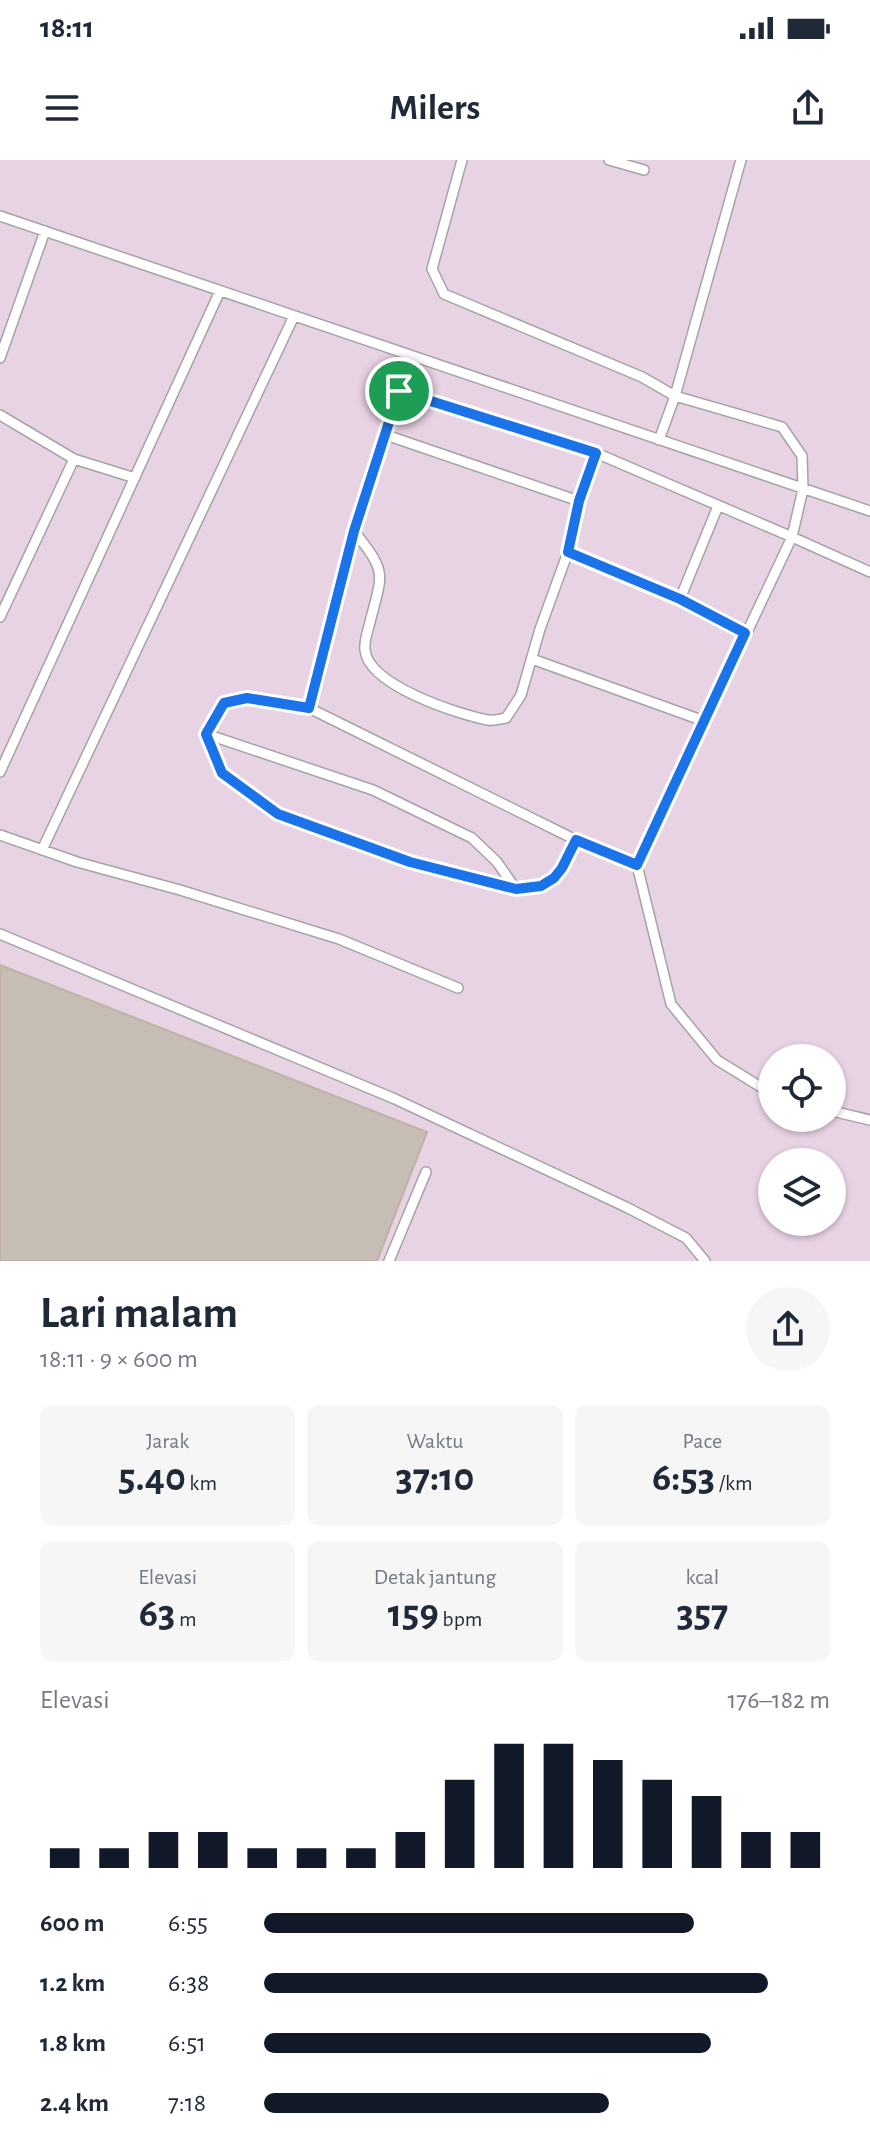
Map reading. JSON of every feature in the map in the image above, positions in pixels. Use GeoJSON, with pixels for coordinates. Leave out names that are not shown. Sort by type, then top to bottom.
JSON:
{"type":"FeatureCollection","features":[{"type":"Feature","properties":{"kind":"lane"},"geometry":{"type":"LineString","coordinates":[[462,160],[432,269],[444,294],[642,377],[675,396],[782,427],[802,456],[803,489],[792,537],[637,865],[671,1004],[717,1060],[758,1085]]}},
{"type":"Feature","properties":{"kind":"lane"},"geometry":{"type":"LineString","coordinates":[[609,160],[644,170]]}},
{"type":"Feature","properties":{"kind":"lane"},"geometry":{"type":"LineString","coordinates":[[659,440],[675,396],[741,160]]}},
{"type":"Feature","properties":{"kind":"lane"},"geometry":{"type":"LineString","coordinates":[[0,216],[870,511]]}},
{"type":"Feature","properties":{"kind":"lane"},"geometry":{"type":"LineString","coordinates":[[0,358],[45,231]]}},
{"type":"Feature","properties":{"kind":"lane"},"geometry":{"type":"LineString","coordinates":[[0,772],[220,291]]}},
{"type":"Feature","properties":{"kind":"lane"},"geometry":{"type":"LineString","coordinates":[[42,850],[294,316]]}},
{"type":"Feature","properties":{"kind":"lane"},"geometry":{"type":"LineString","coordinates":[[309,708],[354,531],[411,356]]}},
{"type":"Feature","properties":{"kind":"lane"},"geometry":{"type":"LineString","coordinates":[[399,391],[596,453],[870,572]]}},
{"type":"Feature","properties":{"kind":"lane"},"geometry":{"type":"LineString","coordinates":[[0,415],[74,459],[135,478]]}},
{"type":"Feature","properties":{"kind":"lane"},"geometry":{"type":"LineString","coordinates":[[386,435],[579,501]]}},
{"type":"Feature","properties":{"kind":"lane"},"geometry":{"type":"LineString","coordinates":[[354,531],[372,554],[382,575],[364,646],[369,664],[377,674],[422,699],[491,721],[506,718],[521,695],[568,552],[579,501],[596,453]]}},
{"type":"Feature","properties":{"kind":"lane"},"geometry":{"type":"LineString","coordinates":[[0,617],[74,459]]}},
{"type":"Feature","properties":{"kind":"lane"},"geometry":{"type":"LineString","coordinates":[[680,599],[718,506]]}},
{"type":"Feature","properties":{"kind":"lane"},"geometry":{"type":"LineString","coordinates":[[568,552],[680,599],[745,633]]}},
{"type":"Feature","properties":{"kind":"lane"},"geometry":{"type":"LineString","coordinates":[[532,659],[704,721]]}},
{"type":"Feature","properties":{"kind":"lane"},"geometry":{"type":"LineString","coordinates":[[206,734],[224,703],[247,698],[309,708],[576,840],[637,865]]}},
{"type":"Feature","properties":{"kind":"lane"},"geometry":{"type":"LineString","coordinates":[[206,734],[373,790],[472,838],[497,862],[516,889]]}},
{"type":"Feature","properties":{"kind":"lane"},"geometry":{"type":"LineString","coordinates":[[206,734],[222,773],[278,814],[410,862],[516,889],[541,886],[562,868],[576,840]]}},
{"type":"Feature","properties":{"kind":"lane"},"geometry":{"type":"LineString","coordinates":[[0,835],[339,939],[458,988]]}},
{"type":"Feature","properties":{"kind":"lane"},"geometry":{"type":"LineString","coordinates":[[0,934],[395,1099],[686,1238],[705,1261]]}},
{"type":"Feature","properties":{"kind":"lane"},"geometry":{"type":"LineString","coordinates":[[846,1114],[870,1120]]}},
{"type":"Feature","properties":{"kind":"lane"},"geometry":{"type":"LineString","coordinates":[[389,1261],[426,1172]]}},
{"type":"Feature","properties":{"kind":"shaded area"},"geometry":{"type":"Polygon","coordinates":[[[0,160],[870,160],[870,1261],[0,1261],[0,160]]]}},
{"type":"Feature","properties":{"kind":"building"},"geometry":{"type":"Polygon","coordinates":[[[0,965],[427,1132],[377,1261],[0,1261],[0,965]]]}},
{"type":"Feature","properties":{"kind":"route"},"geometry":{"type":"LineString","coordinates":[[399,391],[596,453],[579,501],[568,552],[680,599],[745,633],[637,865],[576,840],[554,878],[541,886],[516,889],[410,862],[278,814],[222,773],[206,734],[224,703],[247,698],[309,708],[354,531],[399,391]]}}]}
